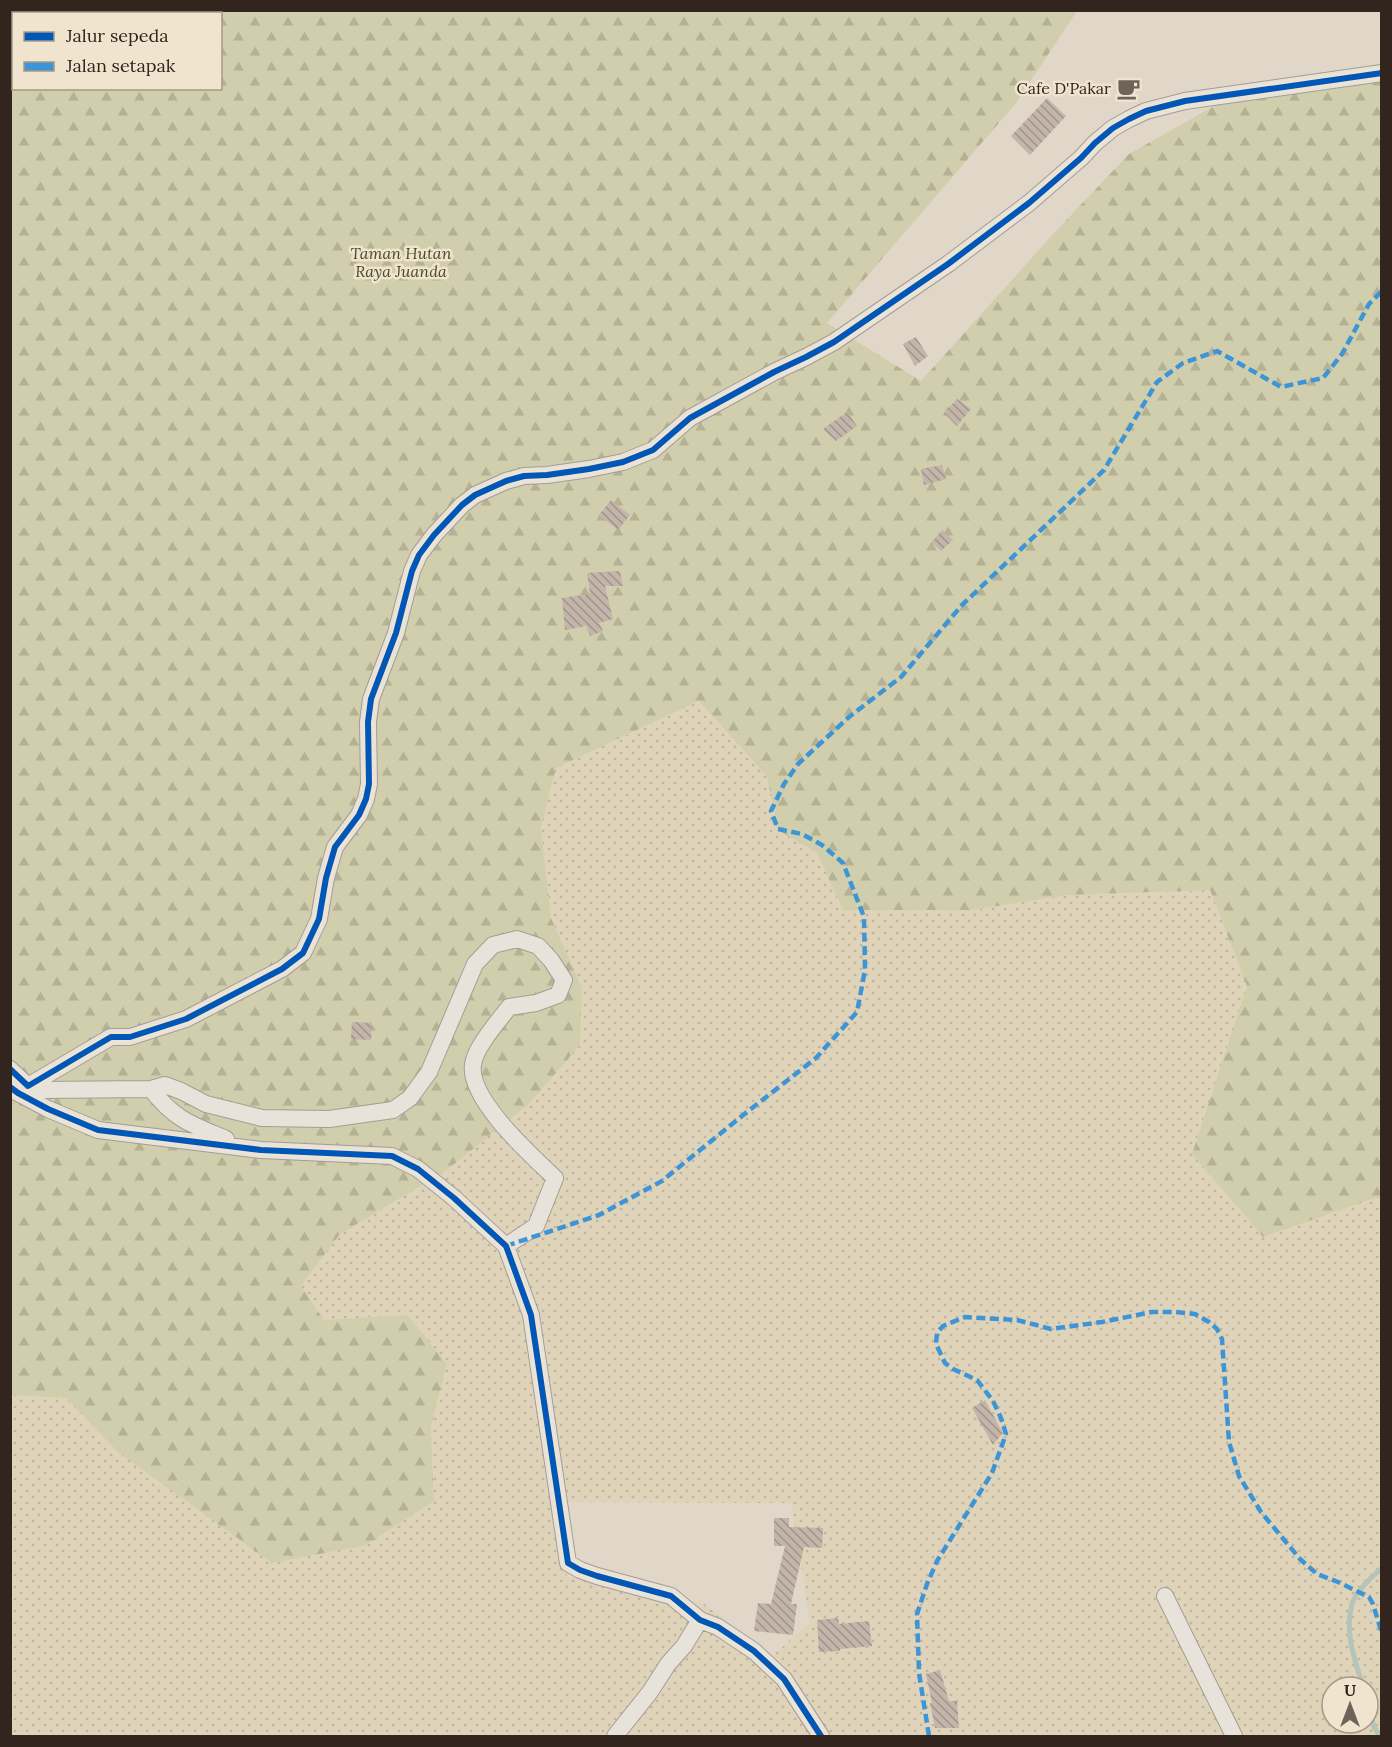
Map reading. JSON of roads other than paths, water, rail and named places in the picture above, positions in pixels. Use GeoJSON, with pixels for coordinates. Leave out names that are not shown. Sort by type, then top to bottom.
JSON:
{"type":"FeatureCollection","features":[{"type":"Feature","properties":{"kind":"street"},"geometry":{"type":"LineString","coordinates":[[28,1086],[111,1037],[130,1037],[186,1018],[282,969],[303,953],[319,919],[326,878],[335,847],[359,815],[366,799],[369,784],[368,722],[371,699],[390,651],[412,571],[419,555],[434,535],[462,505],[475,495],[506,481],[524,476],[589,470],[623,462],[653,450],[690,418],[834,342],[948,264],[1029,203],[1113,128],[1146,111],[1185,100],[1382,73]]}},
{"type":"Feature","properties":{"kind":"street"},"geometry":{"type":"LineString","coordinates":[[10,1069],[28,1086],[40,1090],[151,1089],[165,1085],[206,1104],[262,1118],[329,1119],[393,1110],[411,1098],[429,1072],[475,964],[493,945],[517,939],[538,946],[551,960],[564,980],[558,995],[536,1003],[509,1007],[486,1036],[473,1063],[472,1076],[483,1100],[504,1126],[555,1178],[536,1226],[506,1246]]}},
{"type":"Feature","properties":{"kind":"street"},"geometry":{"type":"LineString","coordinates":[[10,1087],[48,1109],[98,1130],[261,1150],[392,1156],[418,1169],[454,1198],[506,1246],[531,1315],[568,1563],[597,1576],[671,1596],[700,1620],[718,1627],[754,1651],[784,1679],[821,1737]]}},
{"type":"Feature","properties":{"kind":"street"},"geometry":{"type":"LineString","coordinates":[[151,1089],[164,1105],[184,1121],[246,1148]]}},
{"type":"Feature","properties":{"kind":"street"},"geometry":{"type":"LineString","coordinates":[[1165,1596],[1234,1737]]}},
{"type":"Feature","properties":{"kind":"street"},"geometry":{"type":"LineString","coordinates":[[615,1737],[650,1692],[668,1664],[684,1646],[700,1620]]}},
{"type":"Feature","properties":{"kind":"waterway"},"geometry":{"type":"LineString","coordinates":[[1360,1675],[1351,1646],[1349,1625],[1352,1604],[1369,1580],[1382,1568]]}},
{"type":"Feature","properties":{"kind":"place","name":"Cafe D'Pakar"},"geometry":{"type":"Point","coordinates":[1129,88]}},
{"type":"Feature","properties":{"kind":"park label","name":"Taman Hutan Raya Juanda"},"geometry":{"type":"Point","coordinates":[401,262]}}]}
